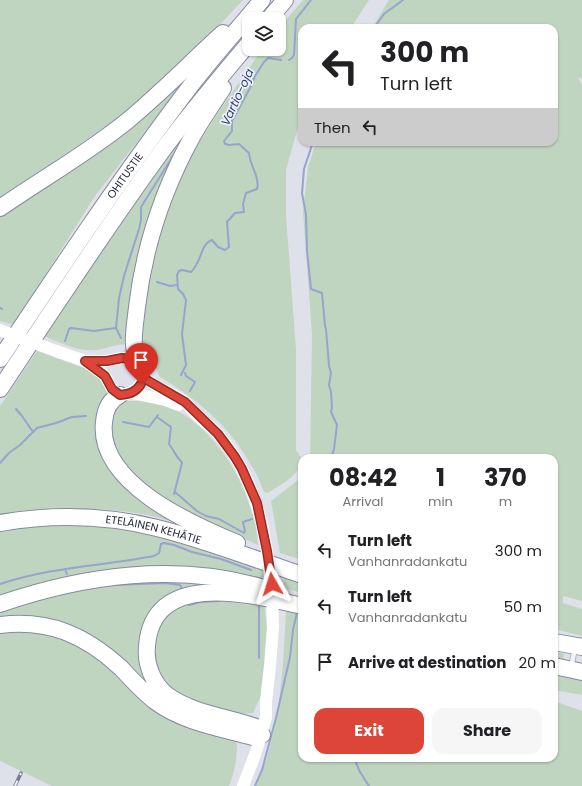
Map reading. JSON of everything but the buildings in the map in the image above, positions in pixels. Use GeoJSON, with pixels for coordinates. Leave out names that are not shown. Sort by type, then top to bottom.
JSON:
{"type":"FeatureCollection","features":[{"type":"Feature","properties":{"kind":"highway"},"geometry":{"type":"LineString","coordinates":[[0,208],[67,165],[125,123],[165,89],[205,49],[261,0]]}},
{"type":"Feature","properties":{"kind":"highway","name":"OHITUSTIE"},"geometry":{"type":"LineString","coordinates":[[0,359],[75,246],[148,142],[209,62],[261,0]]}},
{"type":"Feature","properties":{"kind":"highway"},"geometry":{"type":"LineString","coordinates":[[275,12],[283,2]]}},
{"type":"Feature","properties":{"kind":"highway","name":"OHITUSTIE"},"geometry":{"type":"LineString","coordinates":[[0,389],[85,260],[162,151],[242,51]]}},
{"type":"Feature","properties":{"kind":"highway"},"geometry":{"type":"LineString","coordinates":[[140,369],[135,357],[133,340],[146,255],[157,215],[178,163],[192,136],[245,56]]}},
{"type":"Feature","properties":{"kind":"highway"},"geometry":{"type":"LineString","coordinates":[[126,394],[111,400],[107,408],[103,425],[104,438],[111,459],[135,486],[157,502],[193,523],[229,540],[298,567]]}},
{"type":"Feature","properties":{"kind":"highway","name":"ETELÄINEN KEHÄTIE"},"geometry":{"type":"LineString","coordinates":[[0,522],[19,519],[54,517],[89,518],[156,527],[197,539],[298,574]]}},
{"type":"Feature","properties":{"kind":"highway"},"geometry":{"type":"LineString","coordinates":[[0,604],[55,587],[82,582],[164,574],[225,579],[257,586],[298,598]]}},
{"type":"Feature","properties":{"kind":"highway"},"geometry":{"type":"LineString","coordinates":[[257,733],[178,702],[166,694],[154,680],[150,670],[146,652],[150,630],[156,617],[173,601],[197,593],[220,592],[249,594],[298,605]]}},
{"type":"Feature","properties":{"kind":"highway"},"geometry":{"type":"LineString","coordinates":[[0,625],[15,623],[46,626],[63,630],[79,637],[106,656],[156,702],[170,710],[186,718],[257,733]]}},
{"type":"Feature","properties":{"kind":"highway"},"geometry":{"type":"LineString","coordinates":[[558,643],[579,646]]}},
{"type":"Feature","properties":{"kind":"highway"},"geometry":{"type":"LineString","coordinates":[[558,667],[576,670]]}},
{"type":"Feature","properties":{"kind":"street"},"geometry":{"type":"LineString","coordinates":[[0,330],[85,361],[105,376],[112,389],[126,394],[165,400],[195,413]]}},
{"type":"Feature","properties":{"kind":"street"},"geometry":{"type":"LineString","coordinates":[[85,361],[129,359],[140,369],[147,380],[185,402],[218,434],[235,457],[248,480],[257,503],[272,584],[273,627],[266,716],[257,733],[237,786]]}},
{"type":"Feature","properties":{"kind":"street"},"geometry":{"type":"LineString","coordinates":[[126,394],[137,389],[141,384],[140,369]]}},
{"type":"Feature","properties":{"kind":"street"},"geometry":{"type":"LineString","coordinates":[[243,786],[250,772],[257,733]]}},
{"type":"Feature","properties":{"kind":"lane"},"geometry":{"type":"LineString","coordinates":[[576,670],[579,646]]}},
{"type":"Feature","properties":{"kind":"green space"},"geometry":{"type":"Polygon","coordinates":[[[0,0],[243,0],[196,50],[131,110],[0,200],[0,0]]]}},
{"type":"Feature","properties":{"kind":"green space"},"geometry":{"type":"Polygon","coordinates":[[[303,0],[369,0],[354,24],[298,24],[298,127],[286,170],[286,215],[296,349],[296,450],[299,454],[298,470],[284,483],[268,493],[264,492],[255,471],[233,437],[200,405],[160,377],[157,372],[152,351],[145,344],[138,342],[151,258],[159,232],[185,168],[212,123],[257,56],[286,56],[286,20],[303,0]]]}},
{"type":"Feature","properties":{"kind":"green space"},"geometry":{"type":"Polygon","coordinates":[[[389,0],[582,0],[582,79],[578,77],[582,85],[582,601],[563,596],[563,603],[582,609],[582,636],[558,630],[558,454],[310,454],[312,334],[303,212],[308,167],[315,146],[558,146],[558,24],[374,24],[389,0]]]}},
{"type":"Feature","properties":{"kind":"green space"},"geometry":{"type":"Polygon","coordinates":[[[202,58],[95,196],[14,325],[0,321],[0,213],[202,58]]]}},
{"type":"Feature","properties":{"kind":"green space"},"geometry":{"type":"Polygon","coordinates":[[[197,117],[184,143],[128,344],[116,345],[97,350],[83,350],[44,336],[125,215],[197,117]]]}},
{"type":"Feature","properties":{"kind":"green space"},"geometry":{"type":"Polygon","coordinates":[[[37,351],[84,368],[99,378],[108,392],[99,414],[97,430],[101,454],[118,477],[202,532],[156,517],[137,513],[98,509],[58,509],[0,515],[0,406],[37,351]]]}},
{"type":"Feature","properties":{"kind":"green space"},"geometry":{"type":"Polygon","coordinates":[[[125,401],[148,402],[170,407],[188,417],[219,447],[242,485],[250,505],[258,545],[182,509],[153,491],[132,473],[119,454],[111,431],[112,418],[115,411],[119,405],[125,401]]]}},
{"type":"Feature","properties":{"kind":"green space"},"geometry":{"type":"Polygon","coordinates":[[[298,480],[298,559],[280,553],[271,501],[298,480]]]}},
{"type":"Feature","properties":{"kind":"green space"},"geometry":{"type":"Polygon","coordinates":[[[88,523],[172,537],[263,569],[264,582],[207,571],[0,598],[0,529],[34,524],[88,523]]]}},
{"type":"Feature","properties":{"kind":"green space"},"geometry":{"type":"Polygon","coordinates":[[[284,576],[298,581],[298,592],[284,588],[284,576]]]}},
{"type":"Feature","properties":{"kind":"green space"},"geometry":{"type":"Polygon","coordinates":[[[169,580],[220,586],[191,587],[166,600],[141,647],[171,707],[103,648],[0,621],[0,609],[102,584],[169,580]]]}},
{"type":"Feature","properties":{"kind":"green space"},"geometry":{"type":"Polygon","coordinates":[[[202,600],[264,602],[267,629],[265,662],[260,698],[253,713],[241,714],[224,711],[181,696],[167,687],[157,669],[154,660],[153,642],[158,625],[173,609],[185,604],[202,600]]]}},
{"type":"Feature","properties":{"kind":"green space"},"geometry":{"type":"Polygon","coordinates":[[[286,610],[298,613],[298,762],[558,762],[558,702],[582,711],[582,786],[256,786],[271,744],[276,722],[284,655],[286,610]]]}},
{"type":"Feature","properties":{"kind":"green space"},"geometry":{"type":"Polygon","coordinates":[[[0,632],[44,632],[76,642],[101,659],[128,687],[162,717],[187,728],[232,739],[237,743],[237,754],[229,786],[52,786],[0,761],[0,632]]]}},
{"type":"Feature","properties":{"kind":"green space"},"geometry":{"type":"Polygon","coordinates":[[[558,652],[564,654],[563,661],[558,660],[558,652]]]}},
{"type":"Feature","properties":{"kind":"green space"},"geometry":{"type":"Polygon","coordinates":[[[558,676],[582,680],[582,695],[558,691],[558,676]]]}},
{"type":"Feature","properties":{"kind":"waterway","name":"Vartio-oja"},"geometry":{"type":"LineString","coordinates":[[289,60],[294,55],[296,19],[311,0]]}},
{"type":"Feature","properties":{"kind":"waterway"},"geometry":{"type":"LineString","coordinates":[[377,24],[384,14],[403,0]]}},
{"type":"Feature","properties":{"kind":"waterway","name":"Vartio-oja"},"geometry":{"type":"LineString","coordinates":[[181,375],[186,365],[182,334],[186,300],[178,289],[177,275],[179,271],[182,270],[191,272],[195,268],[203,249],[208,242],[212,240],[218,247],[225,250],[229,247],[227,222],[235,213],[244,212],[243,204],[246,193],[257,189],[258,185],[249,153],[239,144],[229,145],[225,144],[224,141],[232,131],[232,121],[255,76],[264,62],[268,58],[281,60]]}},
{"type":"Feature","properties":{"kind":"waterway"},"geometry":{"type":"LineString","coordinates":[[312,146],[304,169],[302,193],[306,215],[307,251],[311,289],[322,293],[329,366],[331,373],[329,385],[331,392],[331,412],[337,425],[332,454]]}},
{"type":"Feature","properties":{"kind":"waterway"},"geometry":{"type":"LineString","coordinates":[[121,338],[116,328],[119,298],[124,276],[139,229],[141,207],[173,156]]}},
{"type":"Feature","properties":{"kind":"waterway"},"geometry":{"type":"LineString","coordinates":[[157,282],[170,286],[177,285]]}},
{"type":"Feature","properties":{"kind":"waterway"},"geometry":{"type":"LineString","coordinates":[[65,341],[69,329],[71,328],[94,331],[116,328]]}},
{"type":"Feature","properties":{"kind":"waterway"},"geometry":{"type":"LineString","coordinates":[[185,373],[186,376],[195,382],[190,391]]}},
{"type":"Feature","properties":{"kind":"waterway"},"geometry":{"type":"LineString","coordinates":[[16,409],[33,432]]}},
{"type":"Feature","properties":{"kind":"waterway","name":"Vartio-oja"},"geometry":{"type":"LineString","coordinates":[[123,422],[149,427],[158,415]]}},
{"type":"Feature","properties":{"kind":"waterway","name":"Vartio-oja"},"geometry":{"type":"LineString","coordinates":[[0,463],[37,428],[72,417],[86,416]]}},
{"type":"Feature","properties":{"kind":"waterway"},"geometry":{"type":"LineString","coordinates":[[157,417],[171,427],[169,444],[182,463],[174,494]]}},
{"type":"Feature","properties":{"kind":"waterway"},"geometry":{"type":"LineString","coordinates":[[175,492],[197,511],[206,516],[219,519],[244,533],[243,522],[252,519]]}},
{"type":"Feature","properties":{"kind":"waterway"},"geometry":{"type":"LineString","coordinates":[[161,544],[164,543],[174,545],[251,570]]}},
{"type":"Feature","properties":{"kind":"waterway"},"geometry":{"type":"LineString","coordinates":[[0,584],[19,578],[57,570],[154,556],[159,553],[161,544]]}},
{"type":"Feature","properties":{"kind":"waterway"},"geometry":{"type":"LineString","coordinates":[[65,569],[67,574]]}},
{"type":"Feature","properties":{"kind":"waterway"},"geometry":{"type":"LineString","coordinates":[[114,585],[165,583],[180,585],[182,589]]}},
{"type":"Feature","properties":{"kind":"waterway"},"geometry":{"type":"LineString","coordinates":[[187,603],[189,605],[200,602],[219,601]]}},
{"type":"Feature","properties":{"kind":"waterway"},"geometry":{"type":"LineString","coordinates":[[258,603],[259,658]]}},
{"type":"Feature","properties":{"kind":"waterway"},"geometry":{"type":"LineString","coordinates":[[255,786],[262,770],[276,718],[290,657],[293,630],[298,612]]}},
{"type":"Feature","properties":{"kind":"waterway"},"geometry":{"type":"LineString","coordinates":[[356,762],[369,786]]}},
{"type":"Feature","properties":{"kind":"railway"},"geometry":{"type":"LineString","coordinates":[[15,786],[21,773]]}},
{"type":"Feature","properties":{"kind":"route"},"geometry":{"type":"LineString","coordinates":[[141,384],[132,393],[120,395],[112,389],[105,376],[85,361],[107,361],[126,358],[134,361],[141,368],[142,374],[147,380],[185,402],[218,434],[227,445],[242,469],[257,503],[270,566],[272,584]]}}]}
